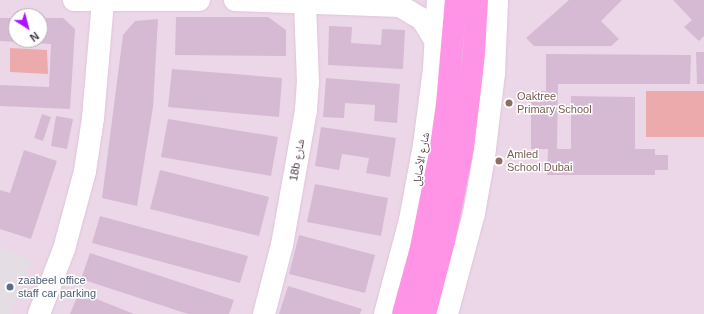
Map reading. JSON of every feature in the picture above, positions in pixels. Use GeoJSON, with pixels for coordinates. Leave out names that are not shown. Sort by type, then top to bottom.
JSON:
{"type":"FeatureCollection","features":[{"type":"Feature","properties":{"kind":"main road"},"geometry":{"type":"LineString","coordinates":[[403,314],[421,248],[440,153],[448,98],[456,0]]}},
{"type":"Feature","properties":{"kind":"main road"},"geometry":{"type":"LineString","coordinates":[[425,314],[444,241],[461,155],[474,52],[477,0]]}},
{"type":"Feature","properties":{"kind":"street"},"geometry":{"type":"LineString","coordinates":[[74,0],[199,0]]}},
{"type":"Feature","properties":{"kind":"street"},"geometry":{"type":"LineString","coordinates":[[235,0],[306,4],[400,6],[422,19],[436,41]]}},
{"type":"Feature","properties":{"kind":"street","name":"شارع الأصايل"},"geometry":{"type":"LineString","coordinates":[[385,314],[401,257],[418,182],[436,41],[438,0]]}},
{"type":"Feature","properties":{"kind":"street"},"geometry":{"type":"LineString","coordinates":[[447,314],[474,213],[484,157],[494,73],[498,0]]}},
{"type":"Feature","properties":{"kind":"street"},"geometry":{"type":"LineString","coordinates":[[39,314],[64,248],[85,171],[93,118],[103,1]]}},
{"type":"Feature","properties":{"kind":"street","name":"18b شارع"},"geometry":{"type":"LineString","coordinates":[[264,314],[282,245],[306,110],[308,82],[306,4]]}},
{"type":"Feature","properties":{"kind":"shaded area"},"geometry":{"type":"Polygon","coordinates":[[[0,0],[704,0],[704,314],[0,314],[0,0]]]}},
{"type":"Feature","properties":{"kind":"shaded area"},"geometry":{"type":"Polygon","coordinates":[[[10,48],[47,50],[48,74],[10,72],[10,48]]]}},
{"type":"Feature","properties":{"kind":"shaded area"},"geometry":{"type":"Polygon","coordinates":[[[646,91],[704,91],[704,137],[646,137],[646,91]]]}},
{"type":"Feature","properties":{"kind":"shaded area","name":"zaabeel office staff car parking"},"geometry":{"type":"Polygon","coordinates":[[[0,247],[32,260],[10,314],[0,314],[0,247]]]}},
{"type":"Feature","properties":{"kind":"building"},"geometry":{"type":"Polygon","coordinates":[[[569,0],[622,0],[601,21],[619,39],[611,46],[534,46],[526,38],[569,0]]]}},
{"type":"Feature","properties":{"kind":"building"},"geometry":{"type":"Polygon","coordinates":[[[673,0],[704,0],[704,36],[699,41],[684,27],[692,20],[673,0]]]}},
{"type":"Feature","properties":{"kind":"building"},"geometry":{"type":"Polygon","coordinates":[[[176,17],[268,17],[286,30],[286,56],[175,55],[176,17]]]}},
{"type":"Feature","properties":{"kind":"building"},"geometry":{"type":"Polygon","coordinates":[[[0,18],[8,18],[8,41],[0,41],[0,18]]]}},
{"type":"Feature","properties":{"kind":"building"},"geometry":{"type":"Polygon","coordinates":[[[48,18],[63,18],[75,29],[70,109],[0,106],[0,85],[49,87],[51,44],[48,44],[48,18]]]}},
{"type":"Feature","properties":{"kind":"building"},"geometry":{"type":"Polygon","coordinates":[[[158,19],[153,107],[137,206],[102,198],[123,35],[135,21],[158,19]]]}},
{"type":"Feature","properties":{"kind":"building"},"geometry":{"type":"Polygon","coordinates":[[[329,26],[352,27],[351,43],[381,45],[382,29],[405,30],[403,69],[328,65],[329,26]]]}},
{"type":"Feature","properties":{"kind":"building"},"geometry":{"type":"Polygon","coordinates":[[[696,52],[704,52],[704,84],[697,84],[696,52]]]}},
{"type":"Feature","properties":{"kind":"building"},"geometry":{"type":"Polygon","coordinates":[[[546,54],[691,55],[690,84],[558,84],[557,149],[571,149],[571,96],[635,97],[635,149],[655,149],[655,155],[668,155],[668,170],[655,170],[655,175],[547,175],[548,149],[531,149],[531,91],[546,91],[546,54]]]}},
{"type":"Feature","properties":{"kind":"building"},"geometry":{"type":"Polygon","coordinates":[[[172,69],[282,78],[279,117],[168,107],[172,69]]]}},
{"type":"Feature","properties":{"kind":"building"},"geometry":{"type":"Polygon","coordinates":[[[326,78],[400,84],[397,123],[374,121],[375,105],[345,103],[344,118],[323,117],[326,78]]]}},
{"type":"Feature","properties":{"kind":"building"},"geometry":{"type":"Polygon","coordinates":[[[42,114],[51,117],[43,141],[34,138],[42,114]]]}},
{"type":"Feature","properties":{"kind":"building"},"geometry":{"type":"Polygon","coordinates":[[[56,116],[73,119],[67,149],[51,146],[56,116]]]}},
{"type":"Feature","properties":{"kind":"building"},"geometry":{"type":"Polygon","coordinates":[[[168,119],[278,137],[271,176],[161,157],[168,119]]]}},
{"type":"Feature","properties":{"kind":"building"},"geometry":{"type":"Polygon","coordinates":[[[321,127],[396,138],[390,177],[366,173],[369,158],[342,154],[339,170],[315,166],[321,127]]]}},
{"type":"Feature","properties":{"kind":"building"},"geometry":{"type":"Polygon","coordinates":[[[24,150],[57,161],[31,239],[0,229],[0,190],[10,193],[24,150]]]}},
{"type":"Feature","properties":{"kind":"building"},"geometry":{"type":"Polygon","coordinates":[[[160,170],[269,197],[259,236],[150,209],[160,170]]]}},
{"type":"Feature","properties":{"kind":"building"},"geometry":{"type":"Polygon","coordinates":[[[315,184],[388,198],[381,236],[307,222],[315,184]]]}},
{"type":"Feature","properties":{"kind":"building"},"geometry":{"type":"Polygon","coordinates":[[[100,216],[248,256],[240,283],[92,243],[100,216]]]}},
{"type":"Feature","properties":{"kind":"building"},"geometry":{"type":"Polygon","coordinates":[[[299,235],[375,255],[365,293],[289,274],[299,235]]]}},
{"type":"Feature","properties":{"kind":"building"},"geometry":{"type":"Polygon","coordinates":[[[90,253],[234,300],[229,314],[188,314],[81,279],[90,253]]]}},
{"type":"Feature","properties":{"kind":"building"},"geometry":{"type":"Polygon","coordinates":[[[288,286],[362,309],[360,314],[279,314],[288,286]]]}},
{"type":"Feature","properties":{"kind":"building"},"geometry":{"type":"Polygon","coordinates":[[[79,292],[134,314],[70,314],[79,292]]]}},
{"type":"Feature","properties":{"kind":"place","name":"Oaktree Primary School"},"geometry":{"type":"Point","coordinates":[509,103]}},
{"type":"Feature","properties":{"kind":"place","name":"Amled School Dubai"},"geometry":{"type":"Point","coordinates":[499,161]}},
{"type":"Feature","properties":{"kind":"place","name":"zaabeel office staff car parking"},"geometry":{"type":"Point","coordinates":[10,287]}}]}
